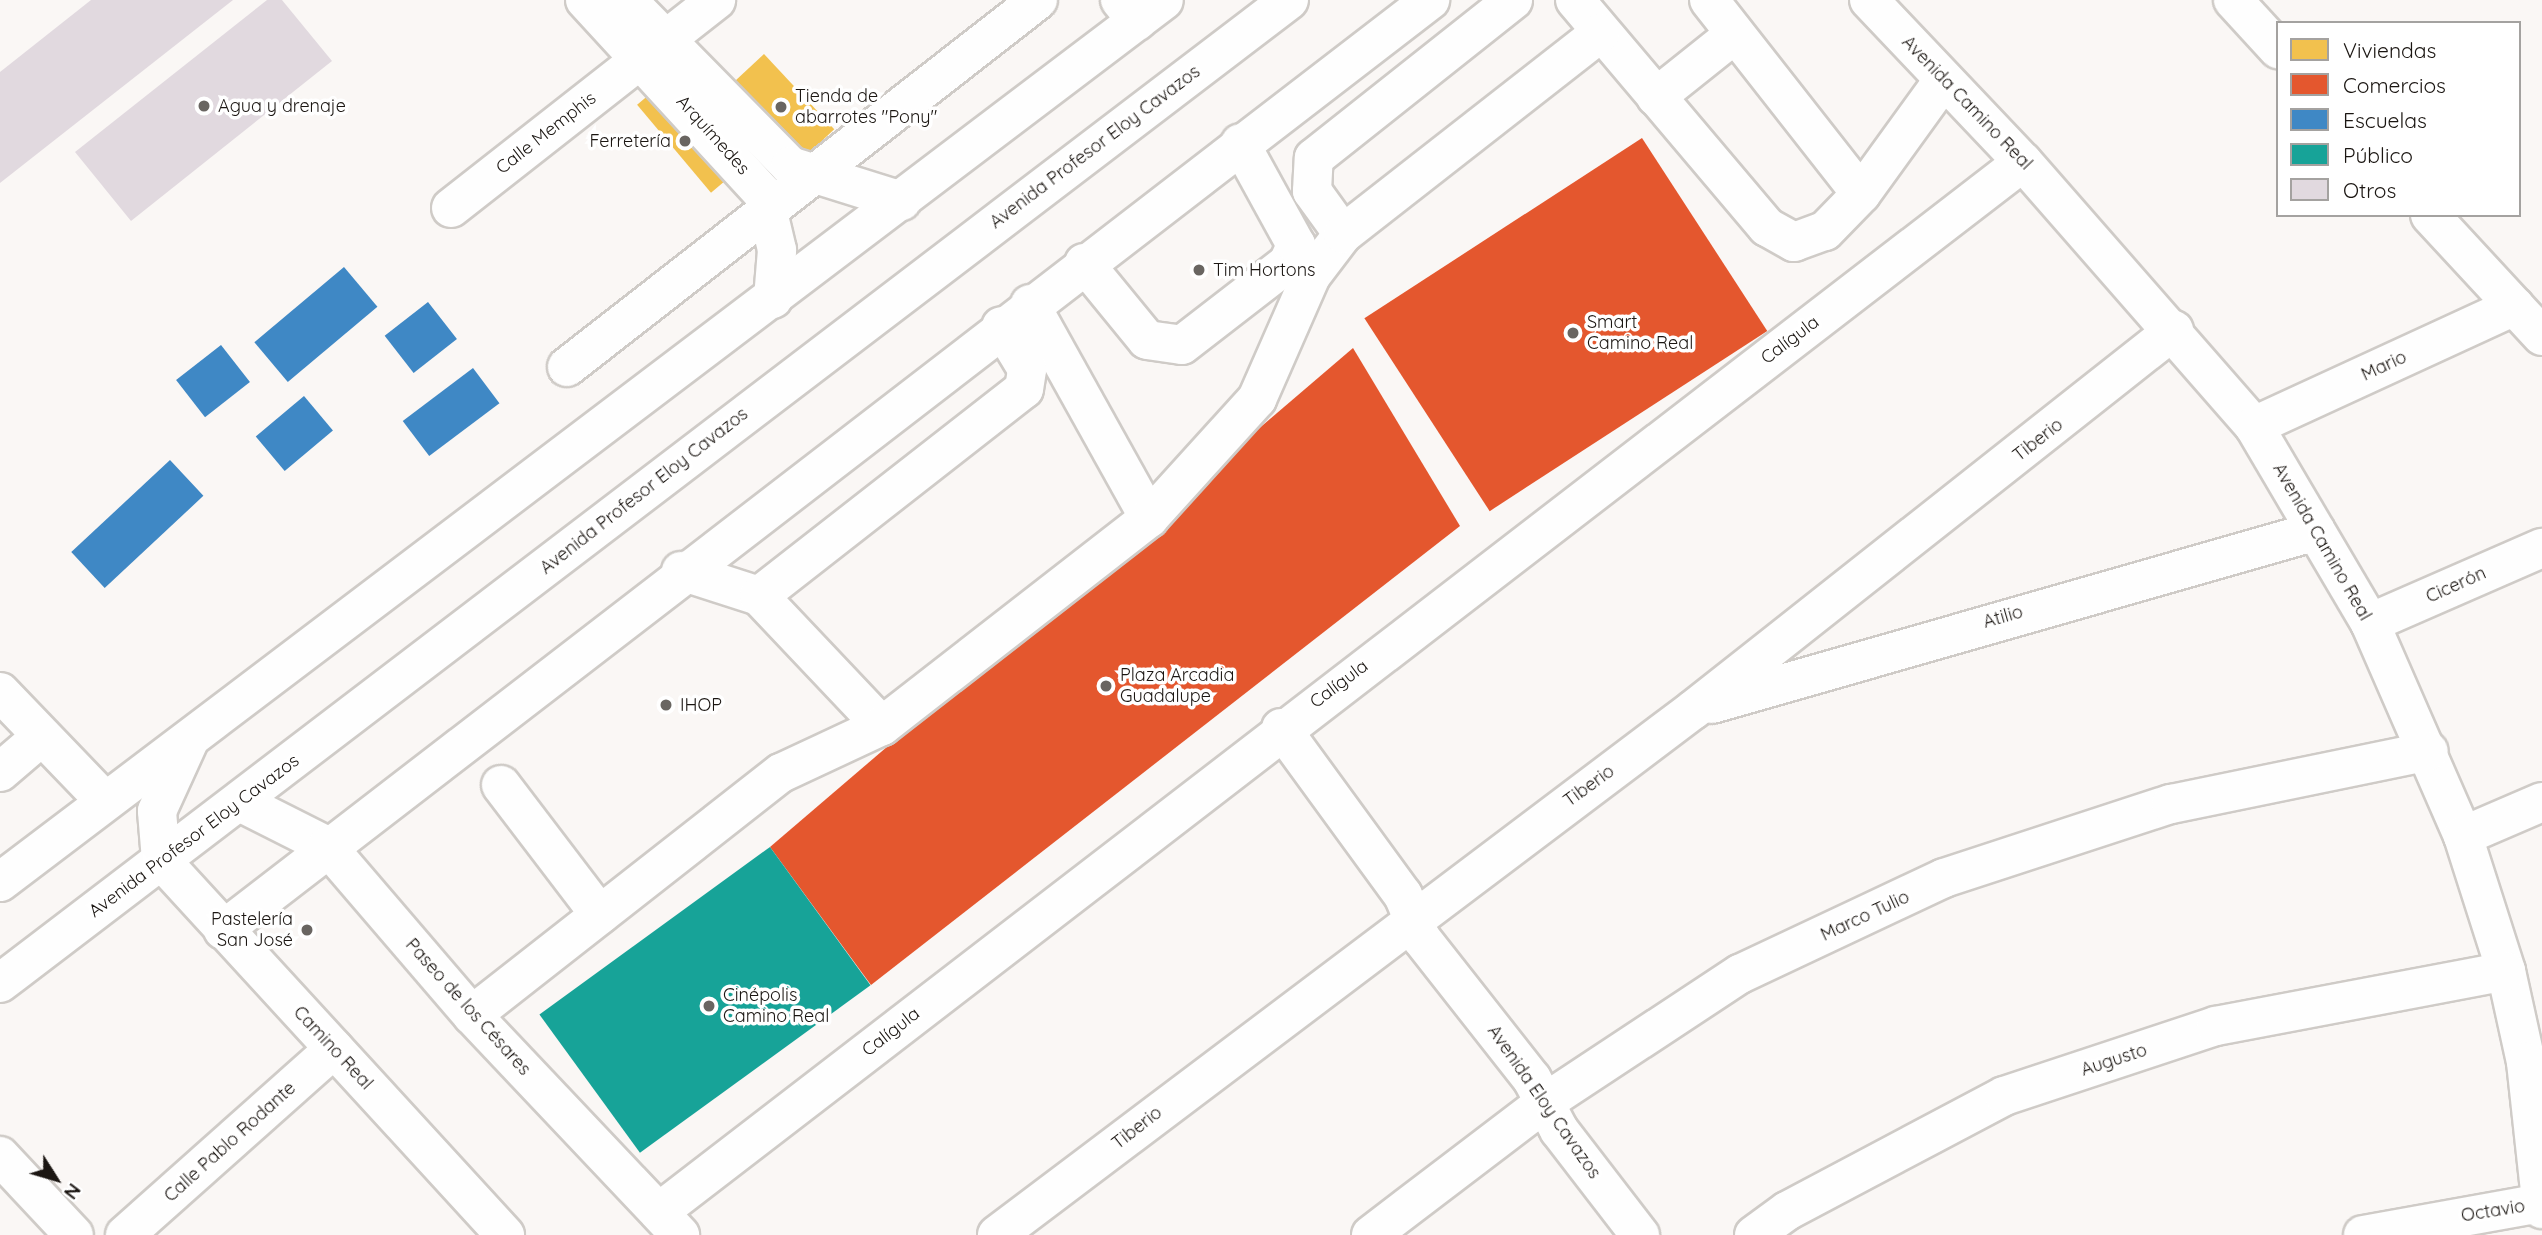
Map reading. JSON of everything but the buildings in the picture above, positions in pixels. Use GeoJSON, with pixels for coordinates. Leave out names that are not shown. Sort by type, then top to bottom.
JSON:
{"type":"FeatureCollection","features":[{"type":"Feature","properties":{"kind":"street","name":"Arquímedes"},"geometry":{"type":"LineString","coordinates":[[585,0],[653,49],[773,153],[810,175],[902,201]]}},
{"type":"Feature","properties":{"kind":"street","name":"Arquímedes"},"geometry":{"type":"LineString","coordinates":[[627,0],[653,49],[771,208],[777,250],[773,299]]}},
{"type":"Feature","properties":{"kind":"street","name":"Calle Memphis"},"geometry":{"type":"LineString","coordinates":[[451,208],[716,0]]}},
{"type":"Feature","properties":{"kind":"street"},"geometry":{"type":"LineString","coordinates":[[567,367],[1038,0]]}},
{"type":"Feature","properties":{"kind":"street","name":"Avenida Profesor Eloy Cavazos"},"geometry":{"type":"LineString","coordinates":[[0,983],[1289,0]]}},
{"type":"Feature","properties":{"kind":"street"},"geometry":{"type":"LineString","coordinates":[[223,930],[681,571],[1430,0]]}},
{"type":"Feature","properties":{"kind":"street"},"geometry":{"type":"LineString","coordinates":[[1343,234],[1312,191],[1314,158],[1513,0]]}},
{"type":"Feature","properties":{"kind":"street"},"geometry":{"type":"LineString","coordinates":[[1575,0],[1600,33],[1779,237],[1810,240],[1861,194],[1942,82]]}},
{"type":"Feature","properties":{"kind":"street"},"geometry":{"type":"LineString","coordinates":[[1709,0],[1861,194]]}},
{"type":"Feature","properties":{"kind":"street","name":"Avenida Camino Real"},"geometry":{"type":"LineString","coordinates":[[1869,0],[1942,82],[2023,162],[2175,330],[2254,426],[2370,623],[2463,836],[2534,1058],[2542,1209]]}},
{"type":"Feature","properties":{"kind":"street"},"geometry":{"type":"LineString","coordinates":[[2233,0],[2276,47]]}},
{"type":"Feature","properties":{"kind":"street"},"geometry":{"type":"LineString","coordinates":[[0,882],[902,201],[1141,7]]}},
{"type":"Feature","properties":{"kind":"street"},"geometry":{"type":"LineString","coordinates":[[472,1015],[781,773],[882,726],[1149,518],[1257,399],[1311,276],[1343,234],[1600,33]]}},
{"type":"Feature","properties":{"kind":"street"},"geometry":{"type":"LineString","coordinates":[[1656,97],[1735,34]]}},
{"type":"Feature","properties":{"kind":"street"},"geometry":{"type":"LineString","coordinates":[[1084,263],[1147,340],[1182,345],[1288,263],[1296,245],[1240,143]]}},
{"type":"Feature","properties":{"kind":"street","name":"Calígula"},"geometry":{"type":"LineString","coordinates":[[670,1224],[1281,728],[2023,162]]}},
{"type":"Feature","properties":{"kind":"street"},"geometry":{"type":"LineString","coordinates":[[2432,217],[2542,336]]}},
{"type":"Feature","properties":{"kind":"street","name":"Mario"},"geometry":{"type":"LineString","coordinates":[[2254,426],[2515,306]]}},
{"type":"Feature","properties":{"kind":"street"},"geometry":{"type":"LineString","coordinates":[[1015,315],[1149,518]]}},
{"type":"Feature","properties":{"kind":"street"},"geometry":{"type":"LineString","coordinates":[[760,597],[1024,389],[1027,369],[1015,315]]}},
{"type":"Feature","properties":{"kind":"street","name":"Tiberio"},"geometry":{"type":"LineString","coordinates":[[998,1235],[1412,916],[1693,710],[2175,330]]}},
{"type":"Feature","properties":{"kind":"street","name":"Atilio"},"geometry":{"type":"LineString","coordinates":[[1693,710],[2316,531]]}},
{"type":"Feature","properties":{"kind":"street","name":"Cicerón"},"geometry":{"type":"LineString","coordinates":[[2370,623],[2542,548]]}},
{"type":"Feature","properties":{"kind":"street"},"geometry":{"type":"LineString","coordinates":[[681,571],[760,597],[882,726]]}},
{"type":"Feature","properties":{"kind":"street"},"geometry":{"type":"LineString","coordinates":[[0,692],[105,801]]}},
{"type":"Feature","properties":{"kind":"street","name":"Avenida Eloy Cavazos"},"geometry":{"type":"LineString","coordinates":[[1281,728],[1403,895],[1412,916],[1640,1235]]}},
{"type":"Feature","properties":{"kind":"street"},"geometry":{"type":"LineString","coordinates":[[161,860],[157,811],[192,735]]}},
{"type":"Feature","properties":{"kind":"street"},"geometry":{"type":"LineString","coordinates":[[0,772],[42,736]]}},
{"type":"Feature","properties":{"kind":"street","name":"Marco Tulio"},"geometry":{"type":"LineString","coordinates":[[1371,1235],[1544,1103],[1740,974],[1944,878],[2171,804],[2428,751]]}},
{"type":"Feature","properties":{"kind":"street"},"geometry":{"type":"LineString","coordinates":[[501,785],[600,915]]}},
{"type":"Feature","properties":{"kind":"street","name":"Paseo de los Césares"},"geometry":{"type":"LineString","coordinates":[[240,802],[327,846],[472,1015],[670,1224]]}},
{"type":"Feature","properties":{"kind":"street"},"geometry":{"type":"LineString","coordinates":[[2463,836],[2542,802]]}},
{"type":"Feature","properties":{"kind":"street","name":"Camino Real"},"geometry":{"type":"LineString","coordinates":[[161,860],[334,1049],[494,1231]]}},
{"type":"Feature","properties":{"kind":"street","name":"Augusto"},"geometry":{"type":"LineString","coordinates":[[1754,1235],[1787,1210],[2004,1096],[2216,1026],[2505,971]]}},
{"type":"Feature","properties":{"kind":"street","name":"Calle Pablo Rodante"},"geometry":{"type":"LineString","coordinates":[[125,1235],[334,1049]]}},
{"type":"Feature","properties":{"kind":"street"},"geometry":{"type":"LineString","coordinates":[[0,1156],[74,1235]]}},
{"type":"Feature","properties":{"kind":"street","name":"Octavio"},"geometry":{"type":"LineString","coordinates":[[2363,1235],[2541,1203]]}},
{"type":"Feature","properties":{"kind":"place","name":"Agua y drenaje"},"geometry":{"type":"Point","coordinates":[204,106]}},
{"type":"Feature","properties":{"kind":"place","name":"Tienda de abarrotes \"Pony\""},"geometry":{"type":"Point","coordinates":[781,107]}},
{"type":"Feature","properties":{"kind":"place","name":"Ferretería"},"geometry":{"type":"Point","coordinates":[685,141]}},
{"type":"Feature","properties":{"kind":"place","name":"Tim Hortons"},"geometry":{"type":"Point","coordinates":[1199,270]}},
{"type":"Feature","properties":{"kind":"place","name":"Smart Camino Real"},"geometry":{"type":"Point","coordinates":[1573,333]}},
{"type":"Feature","properties":{"kind":"place","name":"Plaza Arcadia Guadalupe"},"geometry":{"type":"Point","coordinates":[1106,686]}},
{"type":"Feature","properties":{"kind":"place","name":"IHOP"},"geometry":{"type":"Point","coordinates":[666,705]}},
{"type":"Feature","properties":{"kind":"place","name":"Pastelería San José"},"geometry":{"type":"Point","coordinates":[307,930]}},
{"type":"Feature","properties":{"kind":"place","name":"Cinépolis Camino Real"},"geometry":{"type":"Point","coordinates":[709,1006]}}]}
